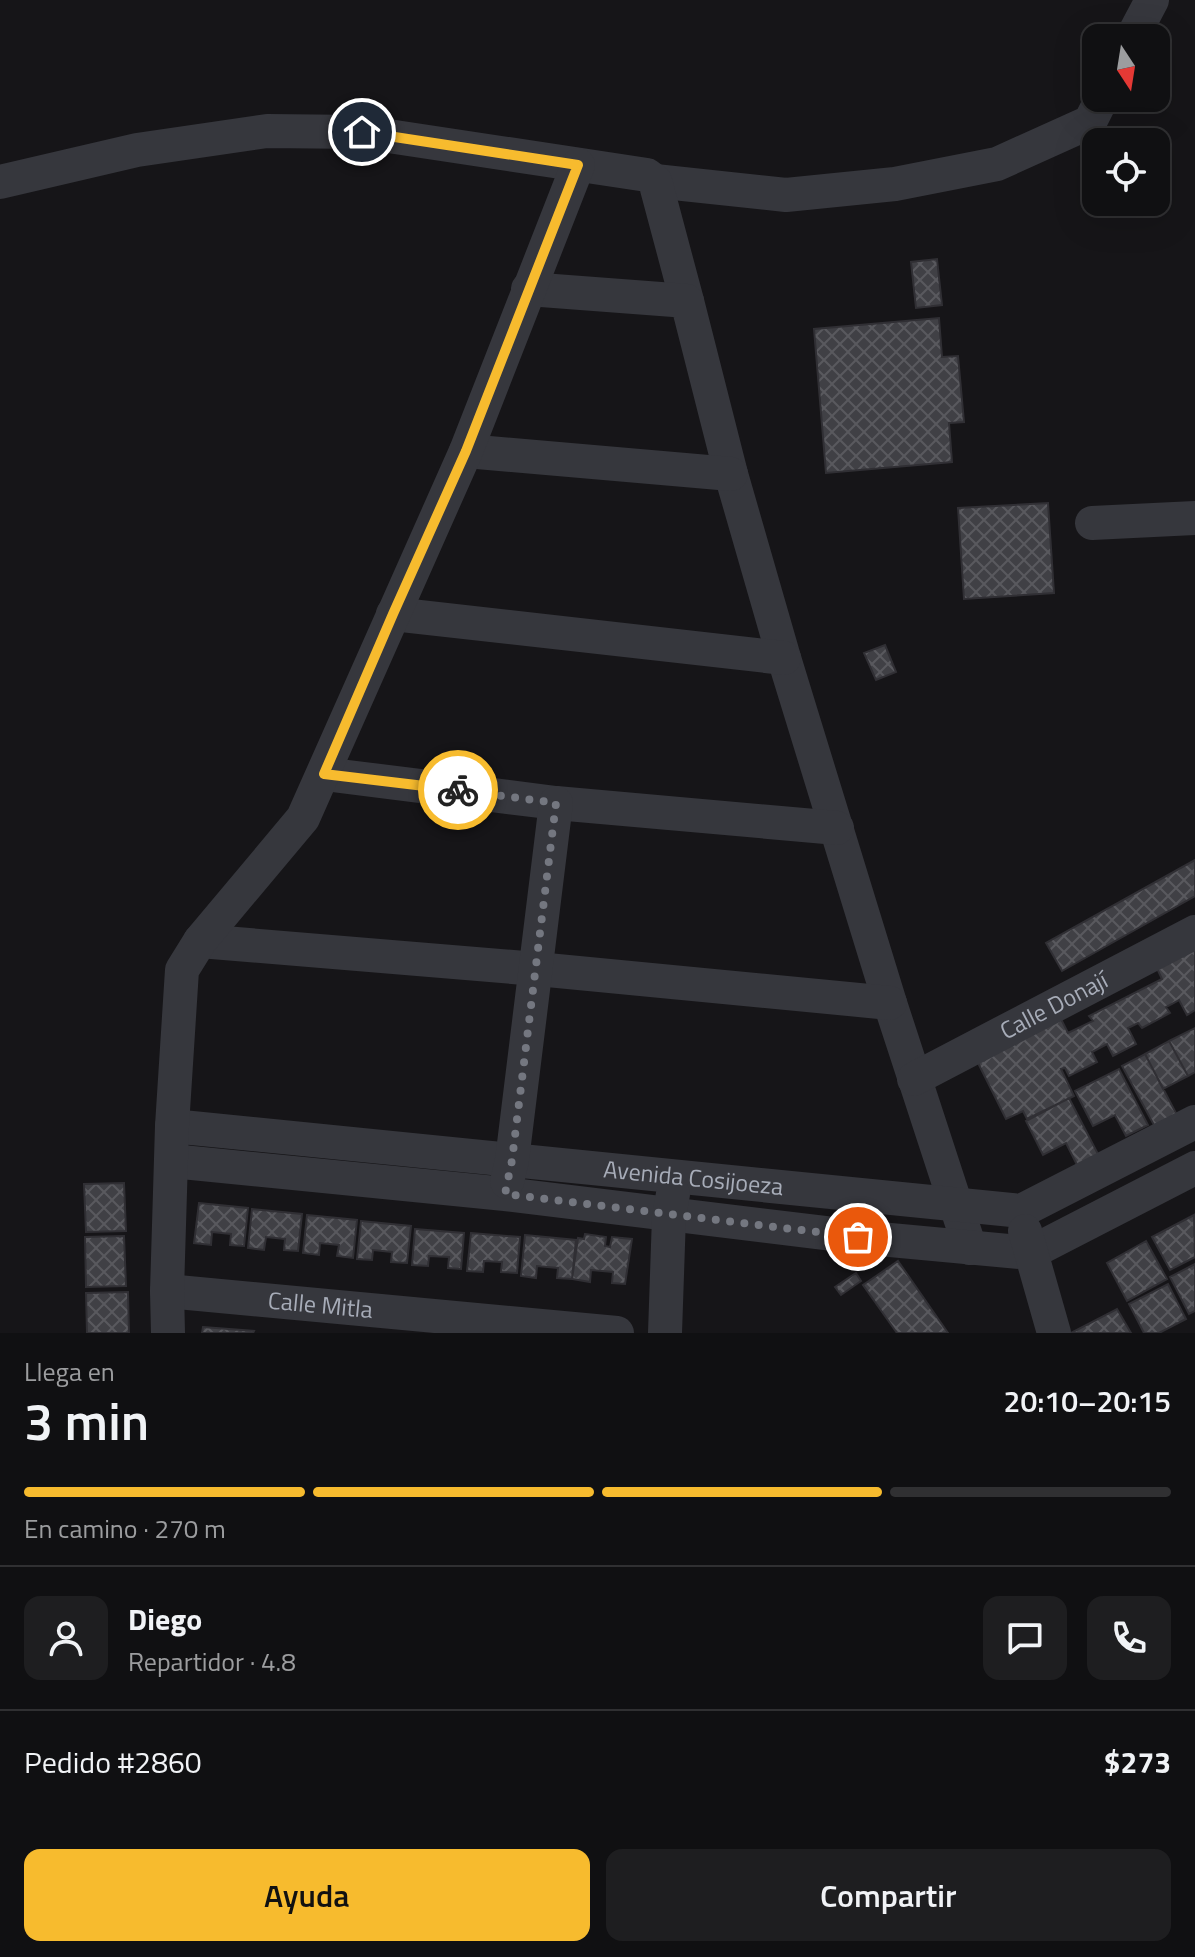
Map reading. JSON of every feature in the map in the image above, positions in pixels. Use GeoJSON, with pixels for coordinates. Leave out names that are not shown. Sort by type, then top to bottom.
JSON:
{"type":"FeatureCollection","features":[{"type":"Feature","properties":{"kind":"street"},"geometry":{"type":"LineString","coordinates":[[1139,24],[1152,0]]}},
{"type":"Feature","properties":{"kind":"street"},"geometry":{"type":"LineString","coordinates":[[0,182],[137,150],[267,131],[362,132],[647,175],[655,181],[786,195],[895,184],[997,164],[1090,122],[1095,112]]}},
{"type":"Feature","properties":{"kind":"street"},"geometry":{"type":"LineString","coordinates":[[168,1333],[172,1126],[182,970],[200,941],[303,818],[466,451],[578,165]]}},
{"type":"Feature","properties":{"kind":"street"},"geometry":{"type":"LineString","coordinates":[[655,181],[731,474],[784,658],[890,1003],[970,1248]]}},
{"type":"Feature","properties":{"kind":"street"},"geometry":{"type":"LineString","coordinates":[[528,289],[687,301]]}},
{"type":"Feature","properties":{"kind":"street"},"geometry":{"type":"LineString","coordinates":[[466,451],[731,474]]}},
{"type":"Feature","properties":{"kind":"street"},"geometry":{"type":"LineString","coordinates":[[1092,523],[1195,518]]}},
{"type":"Feature","properties":{"kind":"street"},"geometry":{"type":"LineString","coordinates":[[393,614],[784,658]]}},
{"type":"Feature","properties":{"kind":"street"},"geometry":{"type":"LineString","coordinates":[[324,774],[556,803],[837,828]]}},
{"type":"Feature","properties":{"kind":"street"},"geometry":{"type":"LineString","coordinates":[[505,1194],[537,969],[556,803]]}},
{"type":"Feature","properties":{"kind":"street","name":"Calle Donají"},"geometry":{"type":"LineString","coordinates":[[914,1079],[1195,932]]}},
{"type":"Feature","properties":{"kind":"street"},"geometry":{"type":"LineString","coordinates":[[200,941],[890,1003]]}},
{"type":"Feature","properties":{"kind":"street"},"geometry":{"type":"LineString","coordinates":[[1054,1333],[1021,1211],[1195,1122]]}},
{"type":"Feature","properties":{"kind":"street","name":"Avenida Cosijoeza"},"geometry":{"type":"LineString","coordinates":[[172,1126],[1021,1211]]}},
{"type":"Feature","properties":{"kind":"street","name":"Avenida Cosijoeza"},"geometry":{"type":"LineString","coordinates":[[172,1161],[505,1194],[669,1216],[1030,1253]]}},
{"type":"Feature","properties":{"kind":"street"},"geometry":{"type":"LineString","coordinates":[[1030,1253],[1195,1168]]}},
{"type":"Feature","properties":{"kind":"street"},"geometry":{"type":"LineString","coordinates":[[665,1333],[669,1216],[676,1175]]}},
{"type":"Feature","properties":{"kind":"street","name":"Calle Mitla"},"geometry":{"type":"LineString","coordinates":[[167,1291],[617,1333]]}},
{"type":"Feature","properties":{"kind":"building"},"geometry":{"type":"Polygon","coordinates":[[[937,259],[942,305],[916,308],[911,262],[937,259]]]}},
{"type":"Feature","properties":{"kind":"building"},"geometry":{"type":"Polygon","coordinates":[[[939,318],[942,357],[958,356],[964,422],[949,423],[952,462],[826,473],[814,329],[939,318]]]}},
{"type":"Feature","properties":{"kind":"building"},"geometry":{"type":"Polygon","coordinates":[[[1048,503],[1054,593],[964,599],[958,508],[1048,503]]]}},
{"type":"Feature","properties":{"kind":"building"},"geometry":{"type":"Polygon","coordinates":[[[885,645],[896,672],[876,680],[864,653],[885,645]]]}},
{"type":"Feature","properties":{"kind":"building"},"geometry":{"type":"Polygon","coordinates":[[[1195,860],[1195,896],[1062,971],[1046,943],[1195,860]]]}},
{"type":"Feature","properties":{"kind":"building"},"geometry":{"type":"Polygon","coordinates":[[[1195,940],[1195,1010],[1187,1015],[1179,1000],[1166,1007],[1170,1013],[1142,1028],[1138,1023],[1128,1028],[1136,1044],[1113,1056],[1107,1044],[1092,1052],[1097,1062],[1069,1076],[1065,1068],[1061,1069],[1074,1096],[1027,1119],[1023,1111],[1006,1119],[974,1055],[1058,1013],[1068,1033],[1093,1021],[1089,1016],[1162,979],[1153,960],[1195,940]]]}},
{"type":"Feature","properties":{"kind":"building"},"geometry":{"type":"Polygon","coordinates":[[[1195,1028],[1195,1072],[1188,1076],[1169,1041],[1195,1028]]]}},
{"type":"Feature","properties":{"kind":"building"},"geometry":{"type":"Polygon","coordinates":[[[1169,1041],[1188,1076],[1163,1089],[1145,1054],[1169,1041]]]}},
{"type":"Feature","properties":{"kind":"building"},"geometry":{"type":"Polygon","coordinates":[[[1145,1054],[1177,1115],[1155,1127],[1122,1066],[1145,1054]]]}},
{"type":"Feature","properties":{"kind":"building"},"geometry":{"type":"Polygon","coordinates":[[[1119,1069],[1148,1125],[1126,1136],[1115,1115],[1093,1126],[1075,1091],[1119,1069]]]}},
{"type":"Feature","properties":{"kind":"building"},"geometry":{"type":"Polygon","coordinates":[[[1069,1098],[1099,1156],[1078,1167],[1066,1143],[1043,1155],[1026,1121],[1069,1098]]]}},
{"type":"Feature","properties":{"kind":"building"},"geometry":{"type":"Polygon","coordinates":[[[124,1183],[126,1231],[86,1232],[84,1184],[124,1183]]]}},
{"type":"Feature","properties":{"kind":"building"},"geometry":{"type":"Polygon","coordinates":[[[199,1203],[248,1208],[244,1246],[230,1245],[231,1234],[212,1232],[211,1245],[194,1243],[199,1203]]]}},
{"type":"Feature","properties":{"kind":"building"},"geometry":{"type":"Polygon","coordinates":[[[252,1209],[302,1214],[298,1251],[284,1250],[285,1239],[266,1237],[264,1250],[248,1248],[252,1209]]]}},
{"type":"Feature","properties":{"kind":"building"},"geometry":{"type":"Polygon","coordinates":[[[307,1215],[357,1220],[353,1258],[337,1256],[339,1245],[320,1243],[319,1255],[303,1253],[307,1215]]]}},
{"type":"Feature","properties":{"kind":"building"},"geometry":{"type":"Polygon","coordinates":[[[1194,1215],[1195,1257],[1170,1270],[1152,1237],[1194,1215]]]}},
{"type":"Feature","properties":{"kind":"building"},"geometry":{"type":"Polygon","coordinates":[[[361,1221],[411,1226],[407,1263],[391,1262],[392,1252],[373,1250],[372,1260],[357,1259],[361,1221]]]}},
{"type":"Feature","properties":{"kind":"building"},"geometry":{"type":"Polygon","coordinates":[[[415,1229],[464,1233],[461,1269],[448,1268],[449,1257],[429,1256],[428,1266],[412,1265],[415,1229]]]}},
{"type":"Feature","properties":{"kind":"building"},"geometry":{"type":"Polygon","coordinates":[[[471,1233],[520,1237],[517,1273],[501,1272],[502,1262],[484,1261],[483,1272],[467,1271],[471,1233]]]}},
{"type":"Feature","properties":{"kind":"building"},"geometry":{"type":"Polygon","coordinates":[[[585,1234],[606,1237],[605,1246],[610,1247],[612,1237],[632,1239],[625,1284],[612,1283],[613,1272],[591,1270],[590,1282],[572,1279],[578,1238],[584,1239],[585,1234]]]}},
{"type":"Feature","properties":{"kind":"building"},"geometry":{"type":"Polygon","coordinates":[[[525,1235],[576,1240],[572,1279],[557,1278],[558,1268],[537,1266],[536,1278],[521,1276],[525,1235]]]}},
{"type":"Feature","properties":{"kind":"building"},"geometry":{"type":"Polygon","coordinates":[[[124,1236],[126,1286],[86,1287],[85,1237],[124,1236]]]}},
{"type":"Feature","properties":{"kind":"building"},"geometry":{"type":"Polygon","coordinates":[[[1146,1241],[1167,1279],[1127,1301],[1107,1263],[1146,1241]]]}},
{"type":"Feature","properties":{"kind":"building"},"geometry":{"type":"Polygon","coordinates":[[[898,1261],[948,1333],[897,1333],[863,1285],[898,1261]]]}},
{"type":"Feature","properties":{"kind":"building"},"geometry":{"type":"Polygon","coordinates":[[[1195,1264],[1195,1311],[1189,1314],[1170,1277],[1195,1264]]]}},
{"type":"Feature","properties":{"kind":"building"},"geometry":{"type":"Polygon","coordinates":[[[856,1273],[861,1281],[841,1295],[835,1287],[856,1273]]]}},
{"type":"Feature","properties":{"kind":"building"},"geometry":{"type":"Polygon","coordinates":[[[1168,1284],[1186,1319],[1159,1333],[1144,1333],[1129,1304],[1168,1284]]]}},
{"type":"Feature","properties":{"kind":"building"},"geometry":{"type":"Polygon","coordinates":[[[128,1292],[129,1333],[87,1333],[86,1293],[128,1292]]]}},
{"type":"Feature","properties":{"kind":"building"},"geometry":{"type":"Polygon","coordinates":[[[1117,1309],[1131,1333],[1071,1333],[1117,1309]]]}},
{"type":"Feature","properties":{"kind":"building"},"geometry":{"type":"Polygon","coordinates":[[[203,1327],[254,1331],[202,1333],[203,1327]]]}},
{"type":"Feature","properties":{"kind":"way so far"},"geometry":{"type":"LineString","coordinates":[[458,790],[556,803],[537,969],[505,1194],[858,1237]]}},
{"type":"Feature","properties":{"kind":"route"},"geometry":{"type":"LineString","coordinates":[[362,132],[578,165],[466,451],[324,774],[458,790]]}}]}
